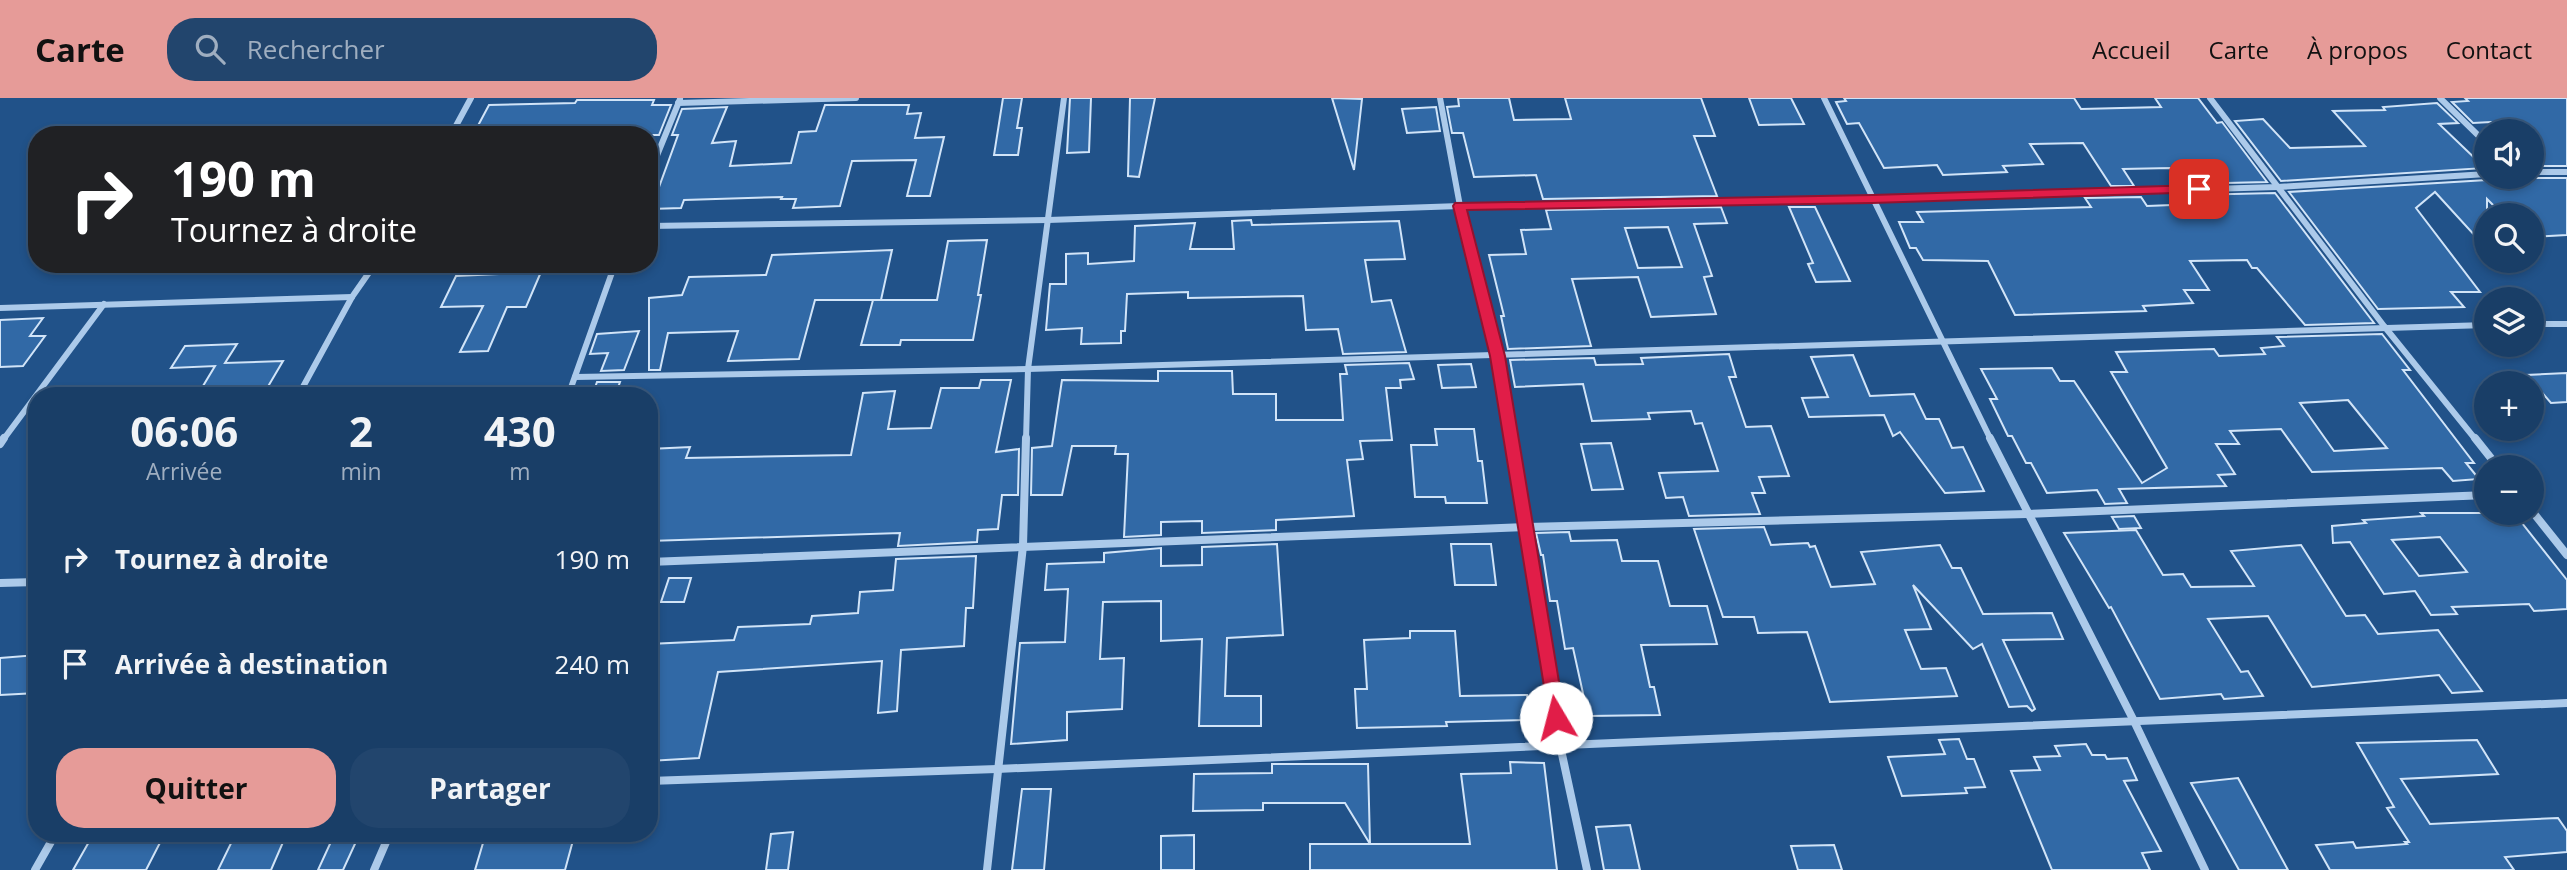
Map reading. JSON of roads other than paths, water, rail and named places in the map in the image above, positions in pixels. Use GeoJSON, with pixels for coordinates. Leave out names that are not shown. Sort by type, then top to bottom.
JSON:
{"type":"FeatureCollection","features":[{"type":"Feature","properties":{"kind":"street"},"geometry":{"type":"LineString","coordinates":[[456,126],[471,98]]}},
{"type":"Feature","properties":{"kind":"street"},"geometry":{"type":"LineString","coordinates":[[658,152],[679,100],[856,98]]}},
{"type":"Feature","properties":{"kind":"street"},"geometry":{"type":"LineString","coordinates":[[987,870],[1023,546],[1028,369],[1064,98]]}},
{"type":"Feature","properties":{"kind":"street"},"geometry":{"type":"LineString","coordinates":[[1440,98],[1460,206],[1498,356],[1560,745],[1587,870]]}},
{"type":"Feature","properties":{"kind":"street"},"geometry":{"type":"LineString","coordinates":[[1824,98],[1940,340],[2134,721],[2206,870]]}},
{"type":"Feature","properties":{"kind":"street"},"geometry":{"type":"LineString","coordinates":[[2210,98],[2384,326],[2488,455]]}},
{"type":"Feature","properties":{"kind":"street"},"geometry":{"type":"LineString","coordinates":[[2440,98],[2474,131]]}},
{"type":"Feature","properties":{"kind":"street"},"geometry":{"type":"LineString","coordinates":[[2544,172],[2567,172]]}},
{"type":"Feature","properties":{"kind":"street"},"geometry":{"type":"LineString","coordinates":[[658,226],[1048,219],[1460,206],[1872,199],[2278,187],[2474,175]]}},
{"type":"Feature","properties":{"kind":"street"},"geometry":{"type":"LineString","coordinates":[[303,387],[352,297],[369,273]]}},
{"type":"Feature","properties":{"kind":"street"},"geometry":{"type":"LineString","coordinates":[[571,387],[612,273]]}},
{"type":"Feature","properties":{"kind":"street"},"geometry":{"type":"LineString","coordinates":[[0,308],[352,297]]}},
{"type":"Feature","properties":{"kind":"street"},"geometry":{"type":"LineString","coordinates":[[42,387],[104,304]]}},
{"type":"Feature","properties":{"kind":"street"},"geometry":{"type":"LineString","coordinates":[[2544,324],[2567,324]]}},
{"type":"Feature","properties":{"kind":"street"},"geometry":{"type":"LineString","coordinates":[[575,377],[1028,369],[2474,325]]}},
{"type":"Feature","properties":{"kind":"street"},"geometry":{"type":"LineString","coordinates":[[0,444],[28,406]]}},
{"type":"Feature","properties":{"kind":"street"},"geometry":{"type":"LineString","coordinates":[[658,562],[1527,527],[2027,514],[2474,496]]}},
{"type":"Feature","properties":{"kind":"street"},"geometry":{"type":"LineString","coordinates":[[2543,525],[2567,555]]}},
{"type":"Feature","properties":{"kind":"street"},"geometry":{"type":"LineString","coordinates":[[0,583],[28,582]]}},
{"type":"Feature","properties":{"kind":"street"},"geometry":{"type":"LineString","coordinates":[[658,781],[997,769],[2567,703]]}},
{"type":"Feature","properties":{"kind":"street"},"geometry":{"type":"LineString","coordinates":[[35,870],[51,842]]}},
{"type":"Feature","properties":{"kind":"street"},"geometry":{"type":"LineString","coordinates":[[374,870],[386,842]]}}]}
